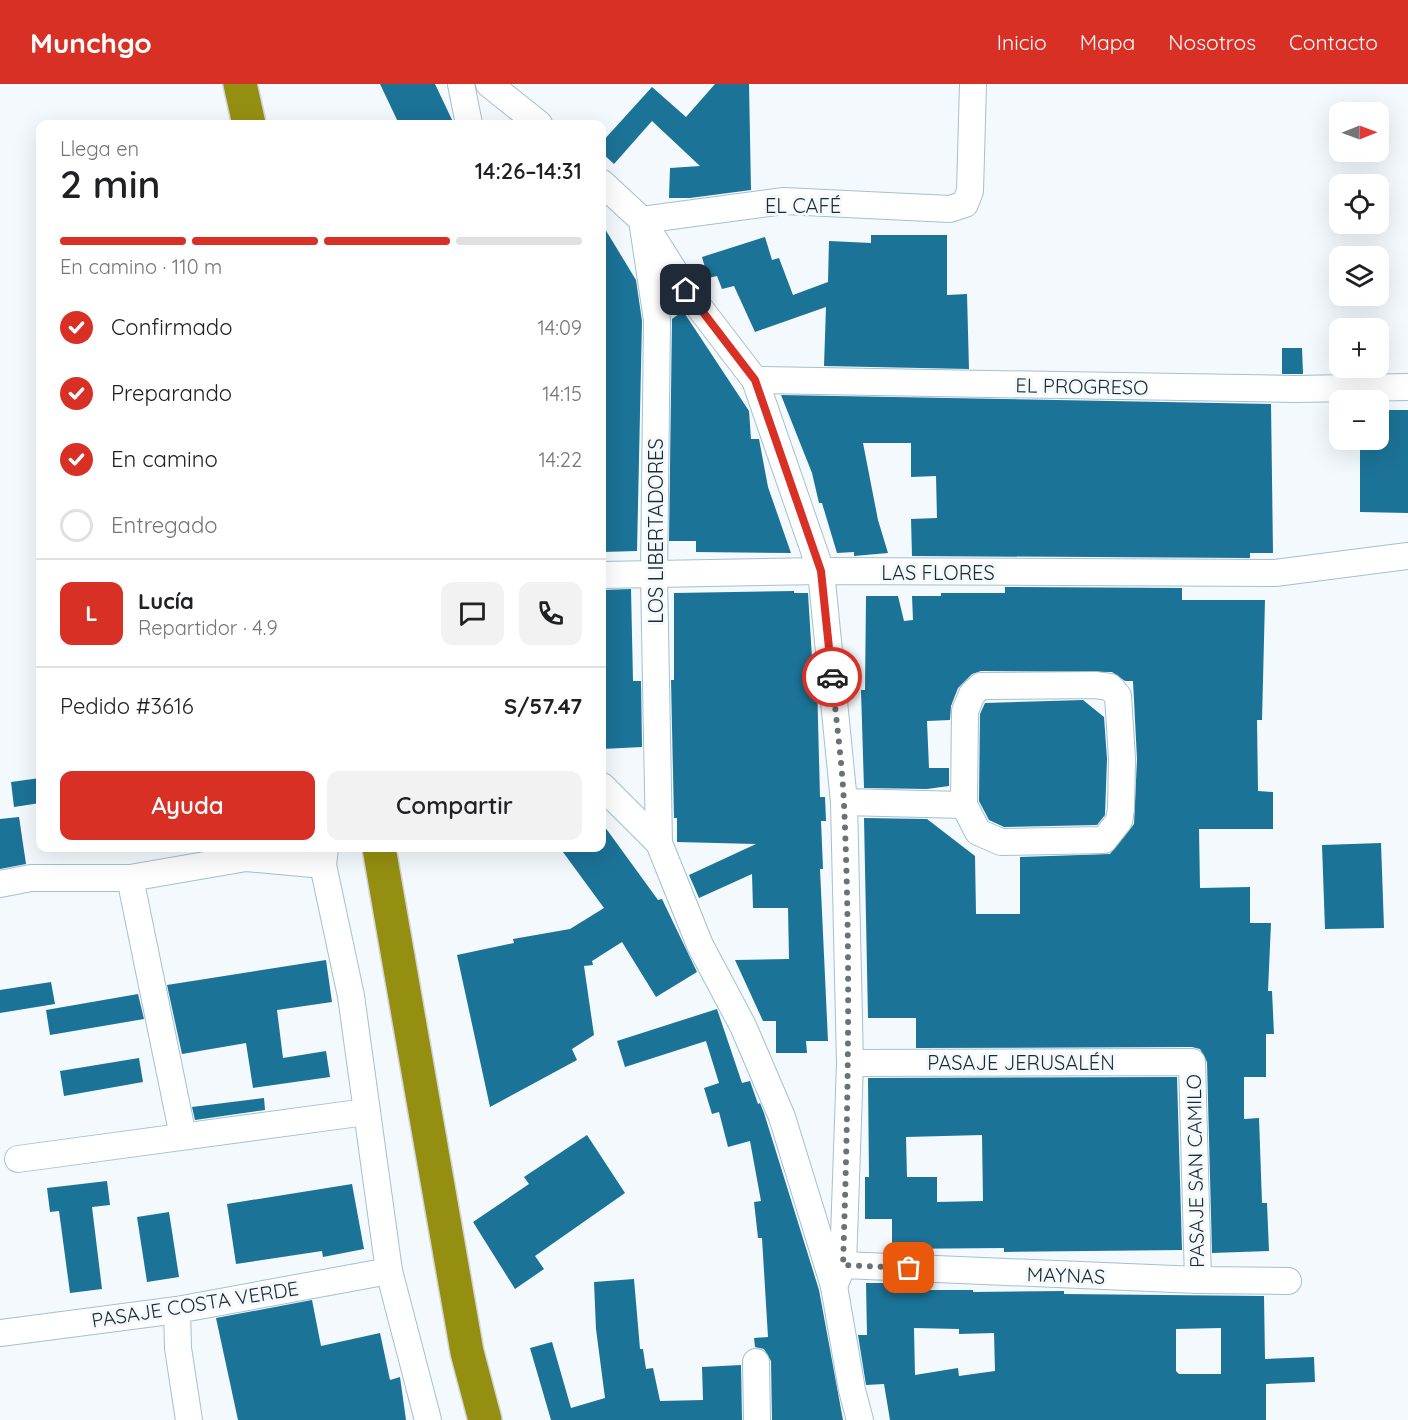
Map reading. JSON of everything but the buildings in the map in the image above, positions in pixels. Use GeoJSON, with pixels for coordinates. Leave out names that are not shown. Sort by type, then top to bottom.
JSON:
{"type":"FeatureCollection","features":[{"type":"Feature","properties":{"kind":"highway"},"geometry":{"type":"LineString","coordinates":[[240,84],[248,120]]}},
{"type":"Feature","properties":{"kind":"highway"},"geometry":{"type":"LineString","coordinates":[[380,852],[467,1352],[485,1420]]}},
{"type":"Feature","properties":{"kind":"street"},"geometry":{"type":"LineString","coordinates":[[461,84],[468,120]]}},
{"type":"Feature","properties":{"kind":"street"},"geometry":{"type":"LineString","coordinates":[[489,84],[534,120]]}},
{"type":"Feature","properties":{"kind":"street","name":"EL CAFÉ"},"geometry":{"type":"LineString","coordinates":[[642,220],[784,201],[950,209],[965,204],[970,191],[973,84]]}},
{"type":"Feature","properties":{"kind":"street"},"geometry":{"type":"LineString","coordinates":[[606,187],[642,220],[686,290],[755,380],[821,571],[844,802],[850,1063],[839,1275],[852,1390],[860,1420]]}},
{"type":"Feature","properties":{"kind":"street","name":"LOS LIBERTADORES"},"geometry":{"type":"LineString","coordinates":[[642,220],[657,320],[654,575],[659,843]]}},
{"type":"Feature","properties":{"kind":"street","name":"EL PROGRESO"},"geometry":{"type":"LineString","coordinates":[[755,380],[1295,389],[1408,387]]}},
{"type":"Feature","properties":{"kind":"street","name":"LAS FLORES"},"geometry":{"type":"LineString","coordinates":[[606,575],[821,571],[1275,573],[1408,556]]}},
{"type":"Feature","properties":{"kind":"street"},"geometry":{"type":"LineString","coordinates":[[1095,685],[1110,687],[1118,696],[1122,759],[1121,809],[1119,820],[1104,840],[1001,842],[978,832],[964,805],[965,711],[972,694],[981,686],[1095,685]]}},
{"type":"Feature","properties":{"kind":"street"},"geometry":{"type":"LineString","coordinates":[[606,790],[659,843],[700,945],[743,1026],[782,1117],[839,1275]]}},
{"type":"Feature","properties":{"kind":"street"},"geometry":{"type":"LineString","coordinates":[[844,802],[964,805]]}},
{"type":"Feature","properties":{"kind":"street"},"geometry":{"type":"LineString","coordinates":[[0,884],[31,878],[130,878],[246,858],[324,856],[351,996],[389,1271],[428,1420]]}},
{"type":"Feature","properties":{"kind":"street"},"geometry":{"type":"LineString","coordinates":[[130,878],[183,1136]]}},
{"type":"Feature","properties":{"kind":"street","name":"PASAJE JERUSALÉN"},"geometry":{"type":"LineString","coordinates":[[850,1063],[1192,1062]]}},
{"type":"Feature","properties":{"kind":"street","name":"PASAJE SAN CAMILO"},"geometry":{"type":"LineString","coordinates":[[1192,1062],[1198,1280]]}},
{"type":"Feature","properties":{"kind":"street"},"geometry":{"type":"LineString","coordinates":[[18,1159],[366,1112]]}},
{"type":"Feature","properties":{"kind":"street","name":"PASAJE COSTA VERDE"},"geometry":{"type":"LineString","coordinates":[[0,1333],[177,1310],[389,1271]]}},
{"type":"Feature","properties":{"kind":"street","name":"MAYNAS"},"geometry":{"type":"LineString","coordinates":[[839,1275],[1288,1281]]}},
{"type":"Feature","properties":{"kind":"street"},"geometry":{"type":"LineString","coordinates":[[177,1310],[178,1348],[189,1420]]}},
{"type":"Feature","properties":{"kind":"street"},"geometry":{"type":"LineString","coordinates":[[756,1362],[757,1420]]}},
{"type":"Feature","properties":{"kind":"way so far"},"geometry":{"type":"LineString","coordinates":[[832,677],[844,802],[850,1063],[843,1265],[909,1268]]}},
{"type":"Feature","properties":{"kind":"route"},"geometry":{"type":"LineString","coordinates":[[686,290],[755,380],[786,476],[821,571],[832,677]]}}]}
